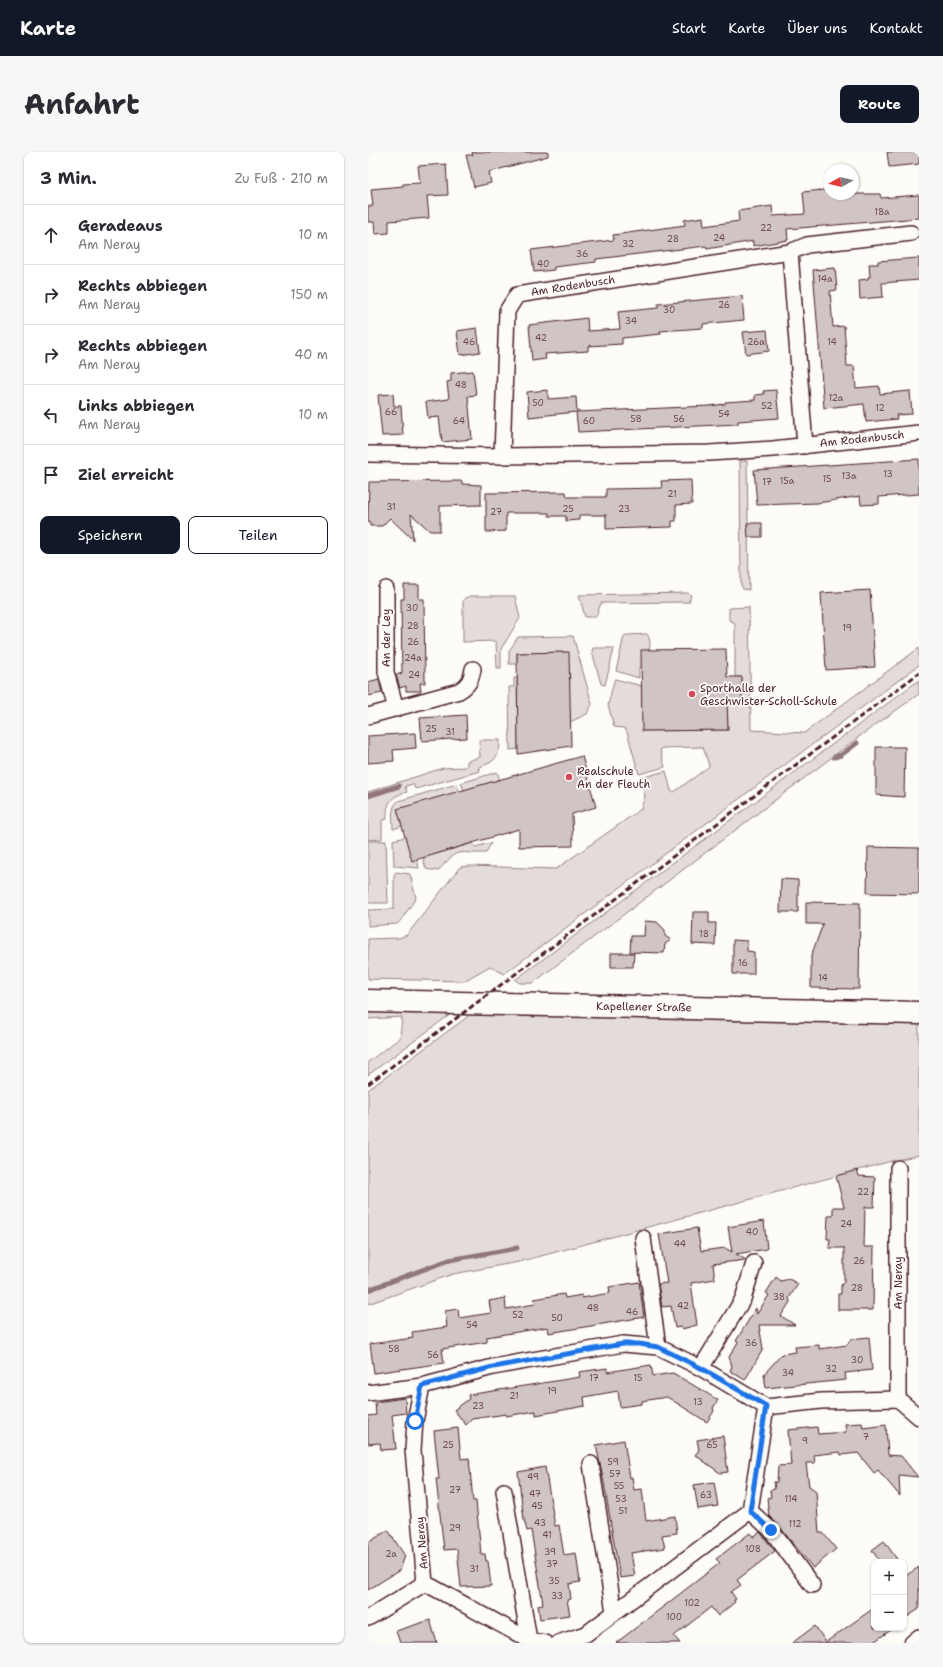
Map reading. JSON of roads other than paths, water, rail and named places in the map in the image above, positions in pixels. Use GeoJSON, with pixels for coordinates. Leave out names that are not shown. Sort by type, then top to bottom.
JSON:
{"type":"FeatureCollection","features":[{"type":"Feature","properties":{"kind":"main road","name":"Kapellener Straße"},"geometry":{"type":"LineString","coordinates":[[368,1001],[919,1012]]}},
{"type":"Feature","properties":{"kind":"street","name":"Am Rodenbusch"},"geometry":{"type":"LineString","coordinates":[[502,456],[507,311],[517,295],[790,252],[807,246],[911,233]]}},
{"type":"Feature","properties":{"kind":"street","name":"Am Rodenbusch"},"geometry":{"type":"LineString","coordinates":[[790,252],[805,446]]}},
{"type":"Feature","properties":{"kind":"street","name":"Am Rodenbusch"},"geometry":{"type":"LineString","coordinates":[[368,454],[502,456],[709,453],[805,446],[919,433]]}},
{"type":"Feature","properties":{"kind":"street","name":"An der Ley"},"geometry":{"type":"LineString","coordinates":[[386,589],[386,672],[396,709]]}},
{"type":"Feature","properties":{"kind":"street"},"geometry":{"type":"LineString","coordinates":[[368,716],[459,690],[467,686],[472,679],[473,669]]}},
{"type":"Feature","properties":{"kind":"street","name":"Am Neray"},"geometry":{"type":"LineString","coordinates":[[898,1168],[898,1399]]}},
{"type":"Feature","properties":{"kind":"street"},"geometry":{"type":"LineString","coordinates":[[643,1238],[658,1347]]}},
{"type":"Feature","properties":{"kind":"street"},"geometry":{"type":"LineString","coordinates":[[701,1368],[743,1299],[754,1263]]}},
{"type":"Feature","properties":{"kind":"street"},"geometry":{"type":"LineString","coordinates":[[368,1394],[422,1386],[493,1367],[623,1344],[658,1347],[701,1368],[766,1406],[821,1401],[898,1399],[919,1417]]}},
{"type":"Feature","properties":{"kind":"street","name":"Am Neray"},"geometry":{"type":"LineString","coordinates":[[422,1386],[415,1421],[413,1450],[425,1583],[529,1640],[545,1643]]}},
{"type":"Feature","properties":{"kind":"street"},"geometry":{"type":"LineString","coordinates":[[558,1643],[586,1634],[750,1511],[766,1406]]}},
{"type":"Feature","properties":{"kind":"street"},"geometry":{"type":"LineString","coordinates":[[591,1464],[614,1612]]}},
{"type":"Feature","properties":{"kind":"street"},"geometry":{"type":"LineString","coordinates":[[504,1491],[529,1640]]}},
{"type":"Feature","properties":{"kind":"street"},"geometry":{"type":"LineString","coordinates":[[750,1511],[771,1530],[812,1585]]}},
{"type":"Feature","properties":{"kind":"street"},"geometry":{"type":"LineString","coordinates":[[368,1618],[425,1583]]}},
{"type":"Feature","properties":{"kind":"street"},"geometry":{"type":"LineString","coordinates":[[912,1643],[919,1637]]}},
{"type":"Feature","properties":{"kind":"waterway"},"geometry":{"type":"LineString","coordinates":[[834,757],[841,755],[857,743]]}},
{"type":"Feature","properties":{"kind":"waterway"},"geometry":{"type":"LineString","coordinates":[[368,796],[399,786]]}},
{"type":"Feature","properties":{"kind":"waterway"},"geometry":{"type":"LineString","coordinates":[[368,1290],[449,1260],[517,1248]]}},
{"type":"Feature","properties":{"kind":"railway"},"geometry":{"type":"LineString","coordinates":[[368,1084],[919,673]]}},
{"type":"Feature","properties":{"kind":"place","name":"Sporthalle der Geschwister-Scholl-Schule"},"geometry":{"type":"Point","coordinates":[692,694]}},
{"type":"Feature","properties":{"kind":"place","name":"Realschule An der Fleuth"},"geometry":{"type":"Point","coordinates":[569,777]}}]}
